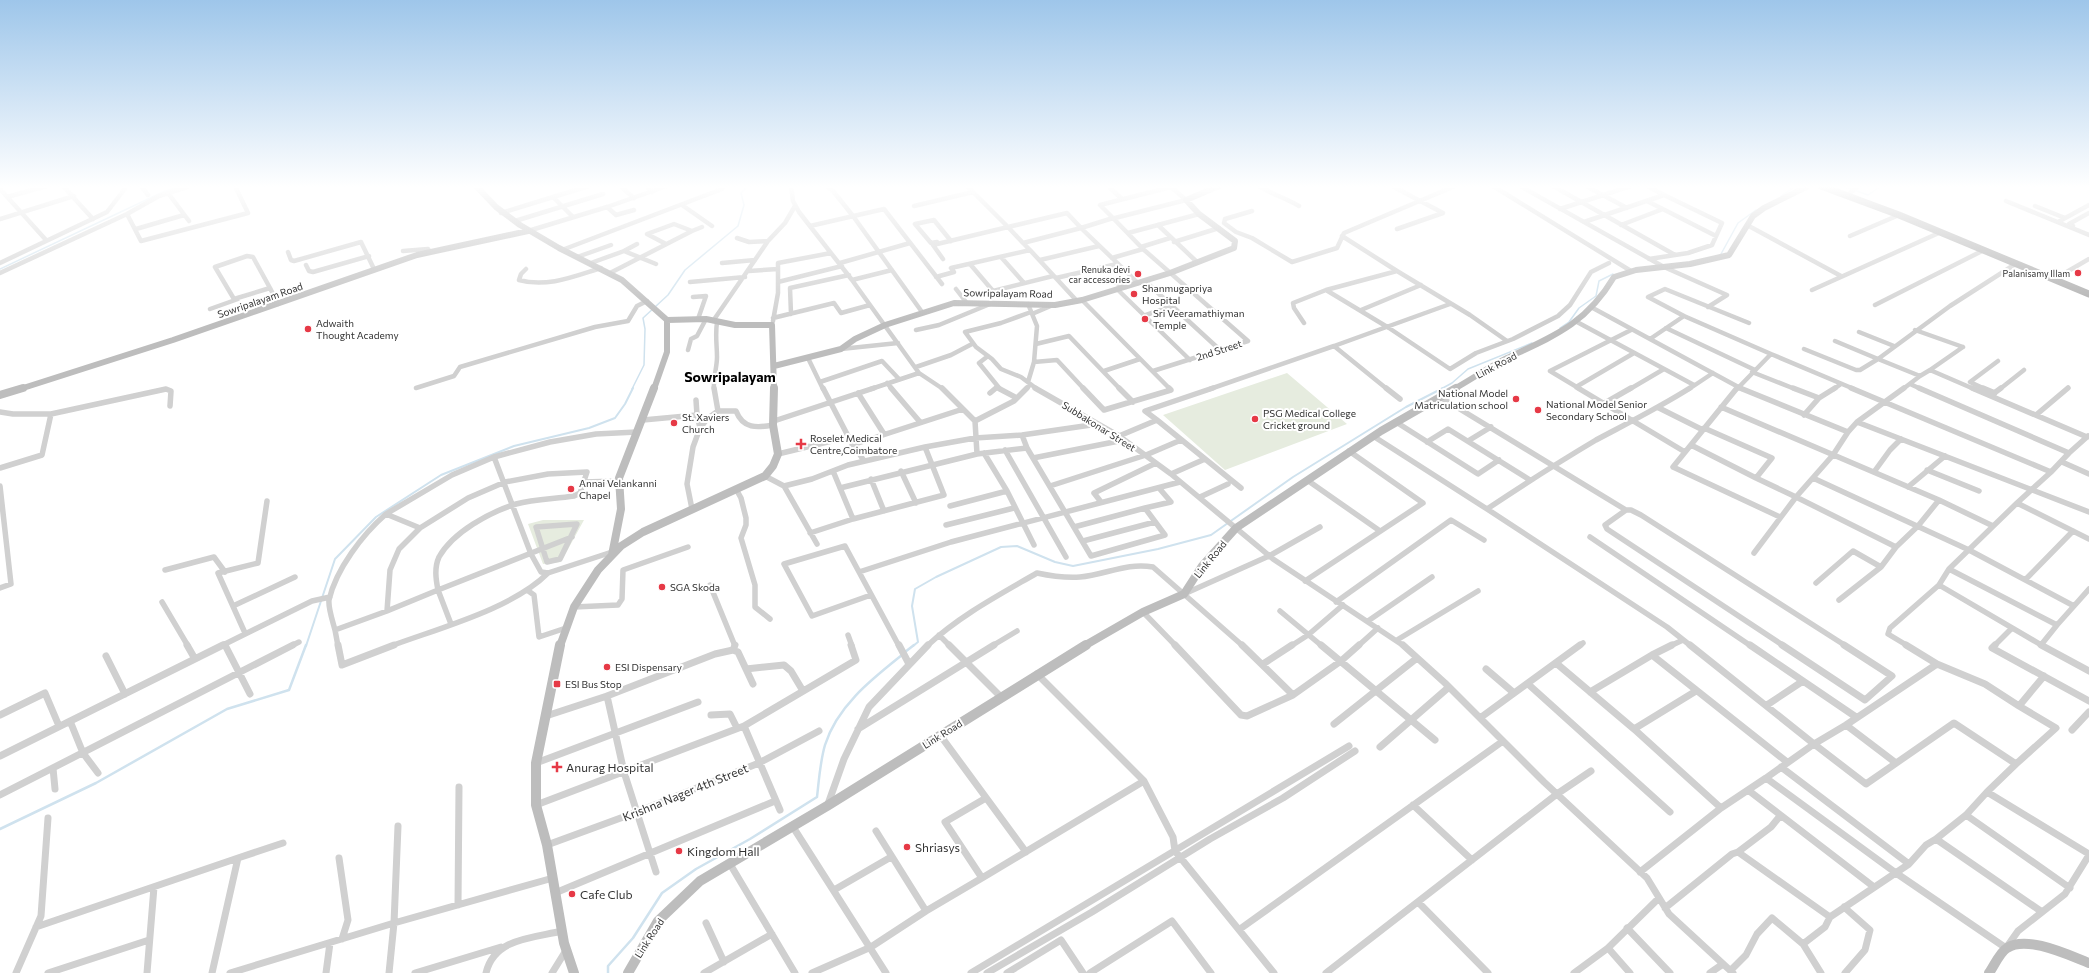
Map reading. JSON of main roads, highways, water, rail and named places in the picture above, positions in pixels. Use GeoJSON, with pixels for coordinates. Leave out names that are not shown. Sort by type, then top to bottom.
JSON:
{"type":"FeatureCollection","features":[{"type":"Feature","properties":{"kind":"main road"},"geometry":{"type":"LineString","coordinates":[[1940,231],[2089,294]]}},
{"type":"Feature","properties":{"kind":"main road"},"geometry":{"type":"LineString","coordinates":[[1950,231],[2089,290]]}},
{"type":"Feature","properties":{"kind":"waterway"},"geometry":{"type":"LineString","coordinates":[[0,269],[80,231]]}},
{"type":"Feature","properties":{"kind":"waterway"},"geometry":{"type":"LineString","coordinates":[[632,389],[644,365],[645,329],[643,318],[668,295],[685,270],[731,231]]}},
{"type":"Feature","properties":{"kind":"waterway"},"geometry":{"type":"LineString","coordinates":[[1721,254],[1733,231]]}},
{"type":"Feature","properties":{"kind":"waterway"},"geometry":{"type":"LineString","coordinates":[[1560,328],[1569,322],[1579,308],[1596,296],[1599,281],[1613,274]]}},
{"type":"Feature","properties":{"kind":"waterway"},"geometry":{"type":"LineString","coordinates":[[1441,389],[1452,383],[1468,369],[1532,343]]}},
{"type":"Feature","properties":{"kind":"waterway"},"geometry":{"type":"LineString","coordinates":[[306,646],[335,559],[376,517],[441,475],[514,446],[589,428],[615,418],[625,404],[633,388]]}},
{"type":"Feature","properties":{"kind":"waterway"},"geometry":{"type":"LineString","coordinates":[[913,646],[918,642],[912,606],[915,589],[936,577],[1001,547],[1017,546],[1055,562],[1073,566],[1158,549],[1211,535],[1293,477],[1406,407],[1443,388]]}},
{"type":"Feature","properties":{"kind":"waterway"},"geometry":{"type":"LineString","coordinates":[[0,829],[96,783],[227,709],[289,690],[306,645]]}},
{"type":"Feature","properties":{"kind":"waterway"},"geometry":{"type":"LineString","coordinates":[[905,652],[914,645]]}},
{"type":"Feature","properties":{"kind":"waterway"},"geometry":{"type":"LineString","coordinates":[[608,973],[608,966],[633,938],[662,893],[696,869],[750,839],[817,797],[823,751],[838,718],[857,694],[902,655]]}},
{"type":"Feature","properties":{"kind":"place","name":"Palanisamy Illam"},"geometry":{"type":"Point","coordinates":[2078,273]}},
{"type":"Feature","properties":{"kind":"place","name":"Renuka devi car accessories"},"geometry":{"type":"Point","coordinates":[1138,274]}},
{"type":"Feature","properties":{"kind":"place","name":"Shanmugapriya Hospital"},"geometry":{"type":"Point","coordinates":[1134,294]}},
{"type":"Feature","properties":{"kind":"place","name":"Sri Veeramathiyman Temple"},"geometry":{"type":"Point","coordinates":[1145,319]}},
{"type":"Feature","properties":{"kind":"place","name":"Adwaith Thought Academy"},"geometry":{"type":"Point","coordinates":[308,329]}},
{"type":"Feature","properties":{"kind":"place","name":"National Model Matriculation school"},"geometry":{"type":"Point","coordinates":[1516,399]}},
{"type":"Feature","properties":{"kind":"place","name":"National Model Senior Secondary School"},"geometry":{"type":"Point","coordinates":[1538,410]}},
{"type":"Feature","properties":{"kind":"place","name":"PSG Medical College Cricket ground"},"geometry":{"type":"Point","coordinates":[1255,419]}},
{"type":"Feature","properties":{"kind":"place","name":"St. Xaviers Church"},"geometry":{"type":"Point","coordinates":[674,423]}},
{"type":"Feature","properties":{"kind":"place","name":"Roselet Medical Centre,Coimbatore"},"geometry":{"type":"Point","coordinates":[801,444]}},
{"type":"Feature","properties":{"kind":"place","name":"Annai Velankanni Chapel"},"geometry":{"type":"Point","coordinates":[571,489]}},
{"type":"Feature","properties":{"kind":"place","name":"SGA Skoda"},"geometry":{"type":"Point","coordinates":[662,587]}},
{"type":"Feature","properties":{"kind":"place","name":"ESI Dispensary"},"geometry":{"type":"Point","coordinates":[607,667]}},
{"type":"Feature","properties":{"kind":"place","name":"ESI Bus Stop"},"geometry":{"type":"Point","coordinates":[557,684]}},
{"type":"Feature","properties":{"kind":"place","name":"Anurag Hospital"},"geometry":{"type":"Point","coordinates":[557,767]}},
{"type":"Feature","properties":{"kind":"place","name":"Shriasys"},"geometry":{"type":"Point","coordinates":[907,847]}},
{"type":"Feature","properties":{"kind":"place","name":"Kingdom Hall"},"geometry":{"type":"Point","coordinates":[679,851]}},
{"type":"Feature","properties":{"kind":"place","name":"Cafe Club"},"geometry":{"type":"Point","coordinates":[572,894]}},
{"type":"Feature","properties":{"kind":"district","name":"Sowripalayam"},"geometry":{"type":"Point","coordinates":[730,376]}}]}
